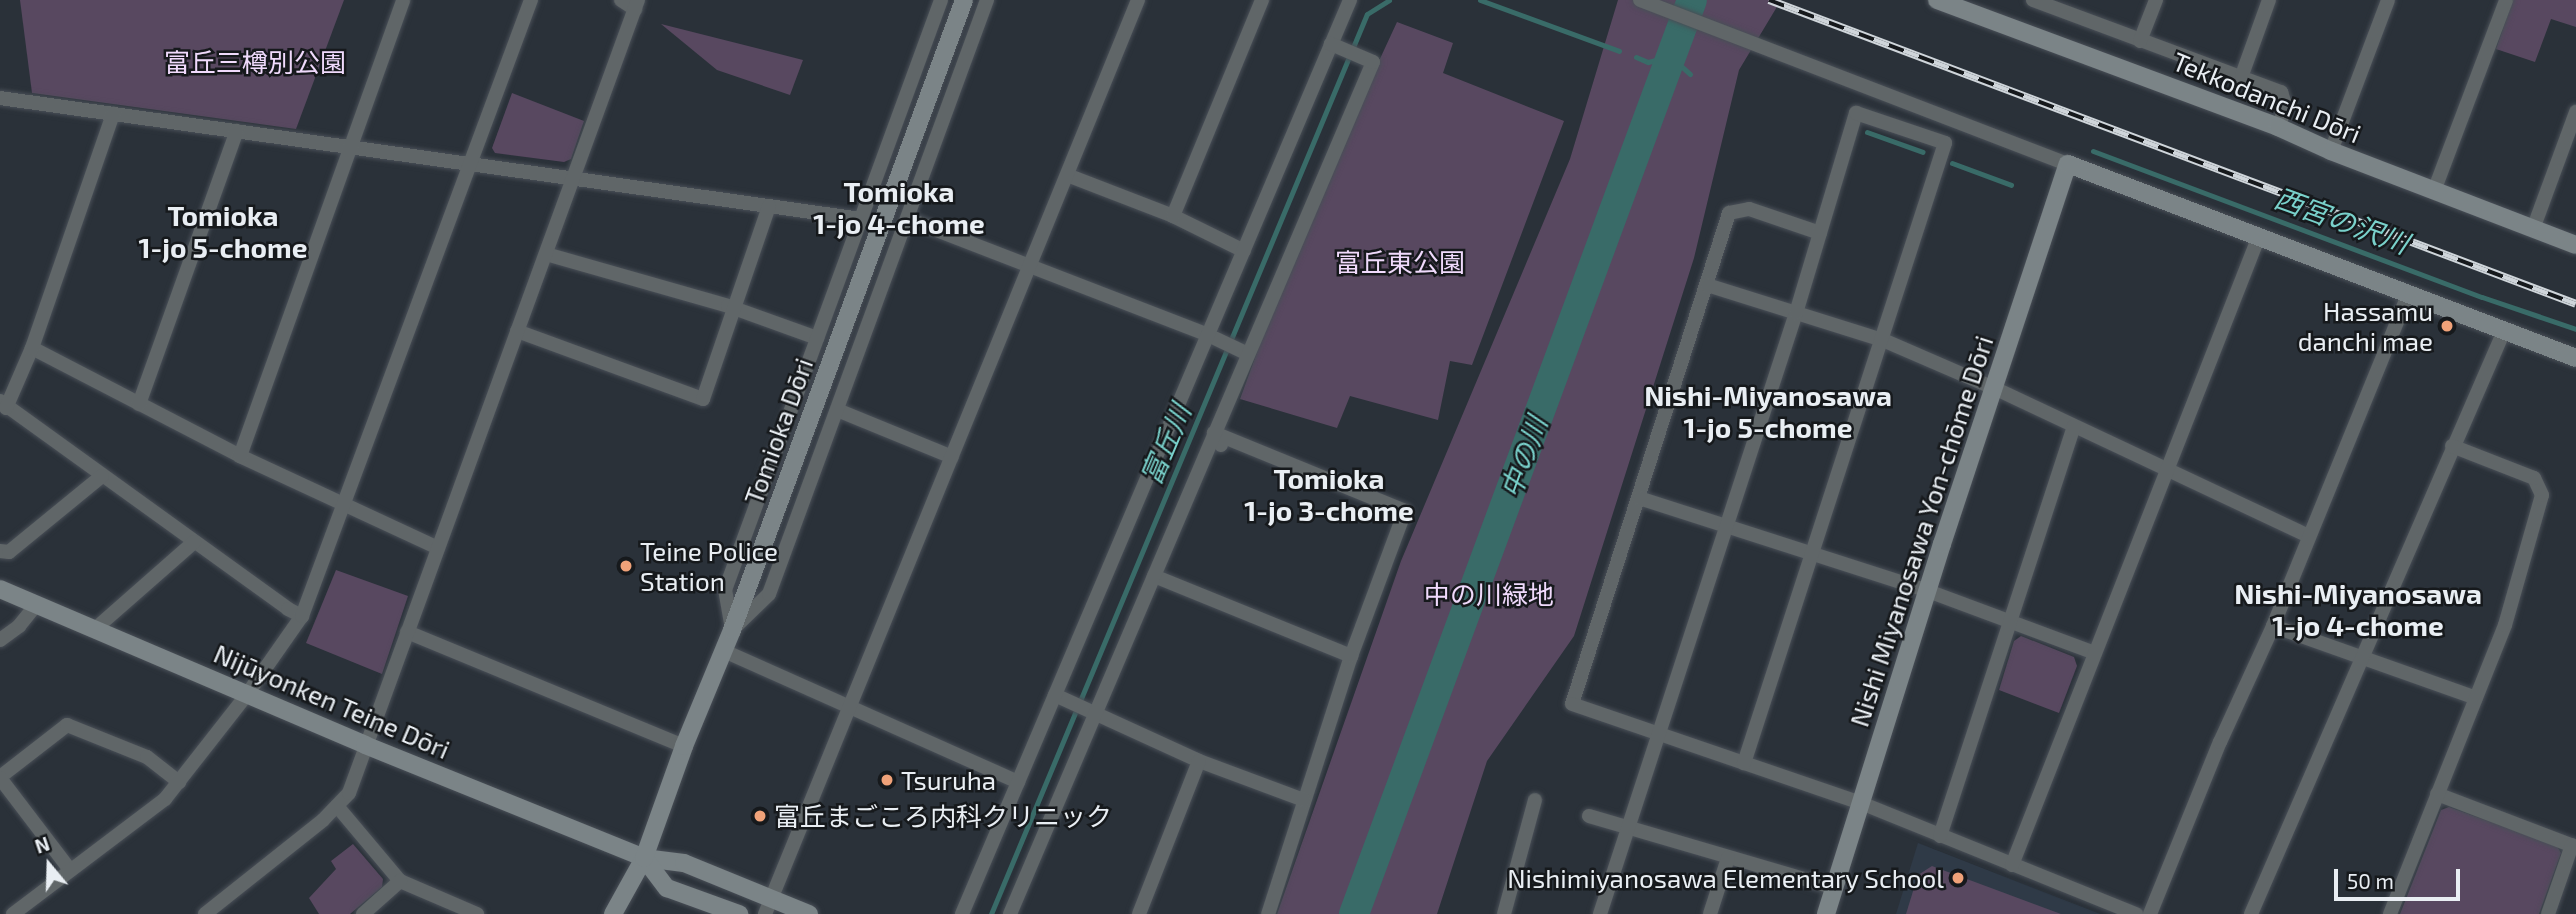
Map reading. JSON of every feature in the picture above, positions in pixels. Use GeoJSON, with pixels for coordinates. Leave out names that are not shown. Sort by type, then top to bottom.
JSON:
{"type":"FeatureCollection","features":[{"type":"Feature","properties":{"kind":"street"},"geometry":{"type":"LineString","coordinates":[[240,456],[403,0]]}},
{"type":"Feature","properties":{"kind":"street"},"geometry":{"type":"LineString","coordinates":[[13,914],[165,799],[248,693],[302,616],[531,0]]}},
{"type":"Feature","properties":{"kind":"street"},"geometry":{"type":"LineString","coordinates":[[205,914],[337,806],[349,793],[637,4],[621,0]]}},
{"type":"Feature","properties":{"kind":"street"},"geometry":{"type":"LineString","coordinates":[[732,630],[725,590],[941,0]]}},
{"type":"Feature","properties":{"kind":"street","name":"Tomioka Dōri"},"geometry":{"type":"LineString","coordinates":[[613,914],[644,858],[684,746],[724,651],[964,0]]}},
{"type":"Feature","properties":{"kind":"street"},"geometry":{"type":"LineString","coordinates":[[732,630],[769,594],[987,0]]}},
{"type":"Feature","properties":{"kind":"street"},"geometry":{"type":"LineString","coordinates":[[769,906],[1138,0]]}},
{"type":"Feature","properties":{"kind":"street"},"geometry":{"type":"LineString","coordinates":[[1173,216],[1262,0]]}},
{"type":"Feature","properties":{"kind":"street"},"geometry":{"type":"LineString","coordinates":[[962,914],[1018,782],[1060,697],[1211,337],[1244,251],[1334,45],[1350,0]]}},
{"type":"Feature","properties":{"kind":"street"},"geometry":{"type":"LineString","coordinates":[[1640,0],[2576,358]]}},
{"type":"Feature","properties":{"kind":"street","name":"Tekkodanchi Dōri"},"geometry":{"type":"LineString","coordinates":[[1937,0],[2278,127],[2331,151],[2576,245]]}},
{"type":"Feature","properties":{"kind":"street"},"geometry":{"type":"LineString","coordinates":[[2140,41],[2156,0]]}},
{"type":"Feature","properties":{"kind":"street"},"geometry":{"type":"LineString","coordinates":[[2242,75],[2269,0]]}},
{"type":"Feature","properties":{"kind":"street"},"geometry":{"type":"LineString","coordinates":[[2331,151],[2388,0]]}},
{"type":"Feature","properties":{"kind":"street"},"geometry":{"type":"LineString","coordinates":[[2434,191],[2506,0]]}},
{"type":"Feature","properties":{"kind":"street"},"geometry":{"type":"LineString","coordinates":[[2039,1],[2140,41],[2242,75],[2281,92],[2286,107],[2278,127]]}},
{"type":"Feature","properties":{"kind":"street"},"geometry":{"type":"LineString","coordinates":[[1010,914],[1092,711],[1218,439],[1244,352],[1373,62],[1334,45]]}},
{"type":"Feature","properties":{"kind":"street"},"geometry":{"type":"LineString","coordinates":[[1,100],[861,219]]}},
{"type":"Feature","properties":{"kind":"street"},"geometry":{"type":"LineString","coordinates":[[2533,229],[2576,112]]}},
{"type":"Feature","properties":{"kind":"street"},"geometry":{"type":"LineString","coordinates":[[1600,914],[1796,313],[1856,113],[1945,144],[1744,763]]}},
{"type":"Feature","properties":{"kind":"street"},"geometry":{"type":"LineString","coordinates":[[113,114],[32,348],[3,405],[302,616]]}},
{"type":"Feature","properties":{"kind":"street"},"geometry":{"type":"LineString","coordinates":[[139,404],[237,131]]}},
{"type":"Feature","properties":{"kind":"street","name":"Nishi Miyanosawa Yon-chōme Dōri"},"geometry":{"type":"LineString","coordinates":[[1826,914],[1928,591],[2068,164]]}},
{"type":"Feature","properties":{"kind":"street"},"geometry":{"type":"LineString","coordinates":[[1067,175],[1173,216],[1244,251]]}},
{"type":"Feature","properties":{"kind":"street"},"geometry":{"type":"LineString","coordinates":[[517,331],[703,399],[769,206]]}},
{"type":"Feature","properties":{"kind":"street"},"geometry":{"type":"LineString","coordinates":[[1820,233],[1749,209],[1729,212],[1572,704],[1861,803],[2136,914]]}},
{"type":"Feature","properties":{"kind":"street"},"geometry":{"type":"LineString","coordinates":[[908,219],[1030,265],[1244,352]]}},
{"type":"Feature","properties":{"kind":"street"},"geometry":{"type":"LineString","coordinates":[[2011,865],[2259,236]]}},
{"type":"Feature","properties":{"kind":"street"},"geometry":{"type":"LineString","coordinates":[[546,254],[734,308],[817,338]]}},
{"type":"Feature","properties":{"kind":"street"},"geometry":{"type":"LineString","coordinates":[[1707,285],[1882,340],[1994,388],[2309,536]]}},
{"type":"Feature","properties":{"kind":"street"},"geometry":{"type":"LineString","coordinates":[[2150,914],[2220,742],[2273,626],[2409,293]]}},
{"type":"Feature","properties":{"kind":"street"},"geometry":{"type":"LineString","coordinates":[[2251,914],[2504,331]]}},
{"type":"Feature","properties":{"kind":"street"},"geometry":{"type":"LineString","coordinates":[[32,348],[343,507],[438,548]]}},
{"type":"Feature","properties":{"kind":"street"},"geometry":{"type":"LineString","coordinates":[[837,410],[952,457]]}},
{"type":"Feature","properties":{"kind":"street"},"geometry":{"type":"LineString","coordinates":[[1940,836],[2074,426]]}},
{"type":"Feature","properties":{"kind":"street"},"geometry":{"type":"LineString","coordinates":[[1218,439],[1405,511],[1351,656],[1268,914]]}},
{"type":"Feature","properties":{"kind":"street"},"geometry":{"type":"LineString","coordinates":[[2390,914],[2505,625],[2542,495],[2534,478],[2452,446]]}},
{"type":"Feature","properties":{"kind":"street"},"geometry":{"type":"LineString","coordinates":[[0,551],[9,552],[102,476]]}},
{"type":"Feature","properties":{"kind":"street"},"geometry":{"type":"LineString","coordinates":[[1639,498],[1727,524],[1928,591],[2095,653]]}},
{"type":"Feature","properties":{"kind":"street"},"geometry":{"type":"LineString","coordinates":[[95,629],[194,542]]}},
{"type":"Feature","properties":{"kind":"street"},"geometry":{"type":"LineString","coordinates":[[1154,576],[1351,656]]}},
{"type":"Feature","properties":{"kind":"street","name":"Nijūyonken Teine Dōri"},"geometry":{"type":"LineString","coordinates":[[0,589],[365,745],[644,858],[684,863],[769,906],[809,914]]}},
{"type":"Feature","properties":{"kind":"street"},"geometry":{"type":"LineString","coordinates":[[0,640],[19,626],[37,604]]}},
{"type":"Feature","properties":{"kind":"street"},"geometry":{"type":"LineString","coordinates":[[2273,626],[2476,698]]}},
{"type":"Feature","properties":{"kind":"street"},"geometry":{"type":"LineString","coordinates":[[407,632],[684,746]]}},
{"type":"Feature","properties":{"kind":"street"},"geometry":{"type":"LineString","coordinates":[[724,651],[1018,782]]}},
{"type":"Feature","properties":{"kind":"street"},"geometry":{"type":"LineString","coordinates":[[1060,697],[1199,761],[1304,800]]}},
{"type":"Feature","properties":{"kind":"street"},"geometry":{"type":"LineString","coordinates":[[70,870],[0,777],[67,725],[146,757],[178,782]]}},
{"type":"Feature","properties":{"kind":"street"},"geometry":{"type":"LineString","coordinates":[[1139,914],[1199,761]]}},
{"type":"Feature","properties":{"kind":"street"},"geometry":{"type":"LineString","coordinates":[[2437,794],[2574,846],[2548,914]]}},
{"type":"Feature","properties":{"kind":"street"},"geometry":{"type":"LineString","coordinates":[[1504,914],[1535,800]]}},
{"type":"Feature","properties":{"kind":"street"},"geometry":{"type":"LineString","coordinates":[[337,806],[400,881],[477,914]]}},
{"type":"Feature","properties":{"kind":"street"},"geometry":{"type":"LineString","coordinates":[[1589,816],[1835,888]]}},
{"type":"Feature","properties":{"kind":"street"},"geometry":{"type":"LineString","coordinates":[[644,858],[667,888],[739,914]]}},
{"type":"Feature","properties":{"kind":"street"},"geometry":{"type":"LineString","coordinates":[[1710,914],[1728,858]]}},
{"type":"Feature","properties":{"kind":"street"},"geometry":{"type":"LineString","coordinates":[[363,914],[400,881]]}},
{"type":"Feature","properties":{"kind":"shaded area","name":"Nishimiyanosawa Elementary School"},"geometry":{"type":"Polygon","coordinates":[[[1918,843],[2100,914],[1896,914],[1918,843]]]}},
{"type":"Feature","properties":{"kind":"green space","name":"富丘三樽別公園"},"geometry":{"type":"Polygon","coordinates":[[[20,0],[344,0],[296,129],[32,93],[20,0]]]}},
{"type":"Feature","properties":{"kind":"green space","name":"中の川緑地"},"geometry":{"type":"Polygon","coordinates":[[[1618,0],[1781,0],[1739,70],[1694,258],[1574,636],[1487,761],[1437,914],[1277,914],[1401,561],[1570,159],[1618,0]]]}},
{"type":"Feature","properties":{"kind":"green space"},"geometry":{"type":"Polygon","coordinates":[[[2513,0],[2576,0],[2576,27],[2551,19],[2535,62],[2496,49],[2513,0]]]}},
{"type":"Feature","properties":{"kind":"green space","name":"富丘東公園"},"geometry":{"type":"Polygon","coordinates":[[[1397,22],[1453,43],[1443,73],[1564,121],[1472,365],[1450,361],[1438,420],[1350,396],[1337,428],[1240,399],[1305,221],[1397,22]]]}},
{"type":"Feature","properties":{"kind":"green space"},"geometry":{"type":"Polygon","coordinates":[[[661,24],[803,60],[790,95],[717,70],[661,24]]]}},
{"type":"Feature","properties":{"kind":"green space"},"geometry":{"type":"Polygon","coordinates":[[[512,93],[584,121],[571,159],[564,162],[495,153],[492,148],[512,93]]]}},
{"type":"Feature","properties":{"kind":"green space"},"geometry":{"type":"Polygon","coordinates":[[[336,570],[408,596],[382,674],[306,643],[336,570]]]}},
{"type":"Feature","properties":{"kind":"green space"},"geometry":{"type":"Polygon","coordinates":[[[2021,636],[2074,657],[2077,666],[2059,713],[1999,690],[2014,641],[2021,636]]]}},
{"type":"Feature","properties":{"kind":"green space"},"geometry":{"type":"Polygon","coordinates":[[[2449,807],[2557,846],[2561,853],[2539,914],[2400,914],[2441,810],[2449,807]]]}},
{"type":"Feature","properties":{"kind":"green space"},"geometry":{"type":"Polygon","coordinates":[[[353,844],[383,879],[382,887],[350,914],[319,914],[309,898],[336,869],[331,861],[353,844]]]}},
{"type":"Feature","properties":{"kind":"green space"},"geometry":{"type":"Polygon","coordinates":[[[1932,866],[2061,914],[1906,914],[1918,875],[1932,866]]]}},
{"type":"Feature","properties":{"kind":"waterway","name":"富丘川"},"geometry":{"type":"LineString","coordinates":[[991,914],[1367,14],[1389,0]]}},
{"type":"Feature","properties":{"kind":"waterway","name":"富丘川"},"geometry":{"type":"LineString","coordinates":[[1480,0],[1619,51]]}},
{"type":"Feature","properties":{"kind":"waterway","name":"中の川"},"geometry":{"type":"LineString","coordinates":[[1354,914],[1692,0]]}},
{"type":"Feature","properties":{"kind":"waterway","name":"富丘川"},"geometry":{"type":"LineString","coordinates":[[1636,57],[1648,62],[1670,56],[1690,74]]}},
{"type":"Feature","properties":{"kind":"waterway","name":"西宮の沢川"},"geometry":{"type":"LineString","coordinates":[[1867,132],[1923,152]]}},
{"type":"Feature","properties":{"kind":"waterway","name":"西宮の沢川"},"geometry":{"type":"LineString","coordinates":[[2093,151],[2482,297],[2576,329]]}},
{"type":"Feature","properties":{"kind":"waterway","name":"西宮の沢川"},"geometry":{"type":"LineString","coordinates":[[1952,163],[2011,185]]}},
{"type":"Feature","properties":{"kind":"railway"},"geometry":{"type":"LineString","coordinates":[[1769,0],[2576,304]]}},
{"type":"Feature","properties":{"kind":"place","name":"Hassamu danchi mae"},"geometry":{"type":"Point","coordinates":[2447,326]}},
{"type":"Feature","properties":{"kind":"place","name":"Teine Police Station"},"geometry":{"type":"Point","coordinates":[626,566]}},
{"type":"Feature","properties":{"kind":"place","name":"Tsuruha"},"geometry":{"type":"Point","coordinates":[887,780]}},
{"type":"Feature","properties":{"kind":"place","name":"富丘まごころ内科クリニック"},"geometry":{"type":"Point","coordinates":[760,816]}},
{"type":"Feature","properties":{"kind":"place","name":"Nishimiyanosawa Elementary School"},"geometry":{"type":"Point","coordinates":[1958,878]}},
{"type":"Feature","properties":{"kind":"district","name":"Tomioka 1-jo 4-chome"},"geometry":{"type":"Point","coordinates":[899,207]}},
{"type":"Feature","properties":{"kind":"district","name":"Tomioka 1-jo 5-chome"},"geometry":{"type":"Point","coordinates":[223,231]}},
{"type":"Feature","properties":{"kind":"district","name":"Nishi-Miyanosawa 1-jo 5-chome"},"geometry":{"type":"Point","coordinates":[1768,411]}},
{"type":"Feature","properties":{"kind":"district","name":"Tomioka 1-jo 3-chome"},"geometry":{"type":"Point","coordinates":[1329,494]}},
{"type":"Feature","properties":{"kind":"district","name":"Nishi-Miyanosawa 1-jo 4-chome"},"geometry":{"type":"Point","coordinates":[2358,609]}}]}
